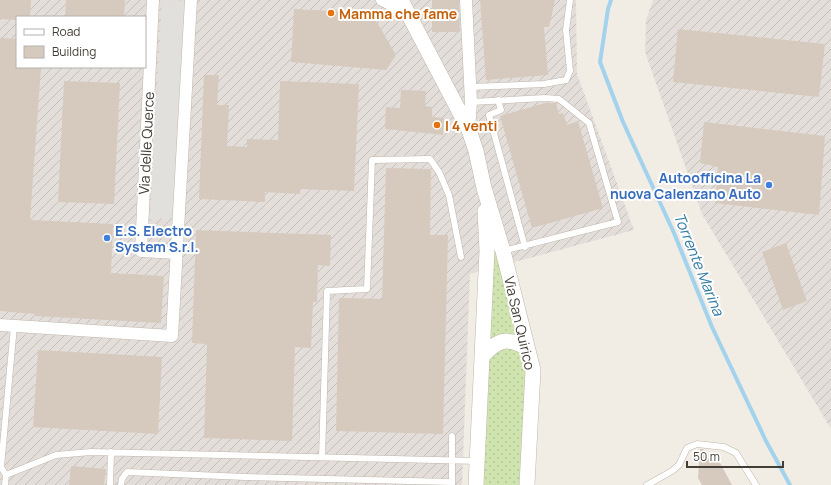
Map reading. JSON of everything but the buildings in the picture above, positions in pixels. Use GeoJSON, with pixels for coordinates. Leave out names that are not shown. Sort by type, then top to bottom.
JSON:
{"type":"FeatureCollection","features":[{"type":"Feature","properties":{"kind":"street","name":"Via delle Querce"},"geometry":{"type":"LineString","coordinates":[[152,0],[142,251],[177,253]]}},
{"type":"Feature","properties":{"kind":"street"},"geometry":{"type":"LineString","coordinates":[[0,325],[172,336],[191,0]]}},
{"type":"Feature","properties":{"kind":"street"},"geometry":{"type":"LineString","coordinates":[[382,0],[394,6],[411,18]]}},
{"type":"Feature","properties":{"kind":"street","name":"Via San Quirico"},"geometry":{"type":"LineString","coordinates":[[401,0],[470,130],[484,188],[503,252],[532,370],[527,485]]}},
{"type":"Feature","properties":{"kind":"street"},"geometry":{"type":"LineString","coordinates":[[466,0],[471,102],[470,130]]}},
{"type":"Feature","properties":{"kind":"street","name":"Via San Quirico"},"geometry":{"type":"LineString","coordinates":[[476,485],[487,251],[484,188]]}},
{"type":"Feature","properties":{"kind":"street"},"geometry":{"type":"LineString","coordinates":[[482,357],[489,348],[497,343],[516,342],[526,348]]}},
{"type":"Feature","properties":{"kind":"lane"},"geometry":{"type":"LineString","coordinates":[[470,87],[544,84],[566,80],[570,71],[566,30],[570,0]]}},
{"type":"Feature","properties":{"kind":"lane"},"geometry":{"type":"LineString","coordinates":[[471,102],[545,98],[559,99],[589,123],[618,222],[503,252]]}},
{"type":"Feature","properties":{"kind":"lane"},"geometry":{"type":"LineString","coordinates":[[498,100],[501,110],[489,115],[525,247]]}},
{"type":"Feature","properties":{"kind":"lane"},"geometry":{"type":"LineString","coordinates":[[322,457],[327,291],[368,289],[372,160],[430,159],[439,172],[449,195],[461,257]]}},
{"type":"Feature","properties":{"kind":"lane"},"geometry":{"type":"LineString","coordinates":[[5,485],[6,475],[1,467],[14,326]]}},
{"type":"Feature","properties":{"kind":"lane"},"geometry":{"type":"LineString","coordinates":[[121,485],[122,479],[127,472],[452,483],[452,436]]}},
{"type":"Feature","properties":{"kind":"lane"},"geometry":{"type":"LineString","coordinates":[[647,485],[672,471],[679,465],[687,448],[697,444],[724,447],[736,453],[756,485]]}},
{"type":"Feature","properties":{"kind":"lane"},"geometry":{"type":"LineString","coordinates":[[6,475],[56,455],[112,452],[478,461]]}},
{"type":"Feature","properties":{"kind":"lane"},"geometry":{"type":"LineString","coordinates":[[110,485],[112,452]]}},
{"type":"Feature","properties":{"kind":"shaded area"},"geometry":{"type":"Polygon","coordinates":[[[0,0],[576,0],[577,74],[634,230],[470,274],[462,485],[0,485],[0,0]]]}},
{"type":"Feature","properties":{"kind":"shaded area"},"geometry":{"type":"Polygon","coordinates":[[[162,0],[186,1],[176,218],[150,219],[162,0]]]}},
{"type":"Feature","properties":{"kind":"shaded area"},"geometry":{"type":"Polygon","coordinates":[[[653,0],[831,0],[831,429],[702,214],[645,52],[646,20],[653,0]]]}},
{"type":"Feature","properties":{"kind":"green space"},"geometry":{"type":"Polygon","coordinates":[[[494,251],[496,251],[520,339],[488,342],[494,251]]]}},
{"type":"Feature","properties":{"kind":"green space"},"geometry":{"type":"Polygon","coordinates":[[[507,346],[520,351],[527,363],[522,485],[481,485],[489,357],[507,346]]]}},
{"type":"Feature","properties":{"kind":"waterway","name":"Torrente Marina"},"geometry":{"type":"LineString","coordinates":[[611,0],[608,9],[600,62],[623,122],[674,233],[712,327],[766,441],[790,485]]}},
{"type":"Feature","properties":{"kind":"place","name":"Mamma che fame"},"geometry":{"type":"Point","coordinates":[331,13]}},
{"type":"Feature","properties":{"kind":"place","name":"I 4 venti"},"geometry":{"type":"Point","coordinates":[437,125]}},
{"type":"Feature","properties":{"kind":"place","name":"Autoofficina La nuova Calenzano Auto"},"geometry":{"type":"Point","coordinates":[769,185]}},
{"type":"Feature","properties":{"kind":"place","name":"E.S. Electro System S.r.l."},"geometry":{"type":"Point","coordinates":[107,238]}}]}
